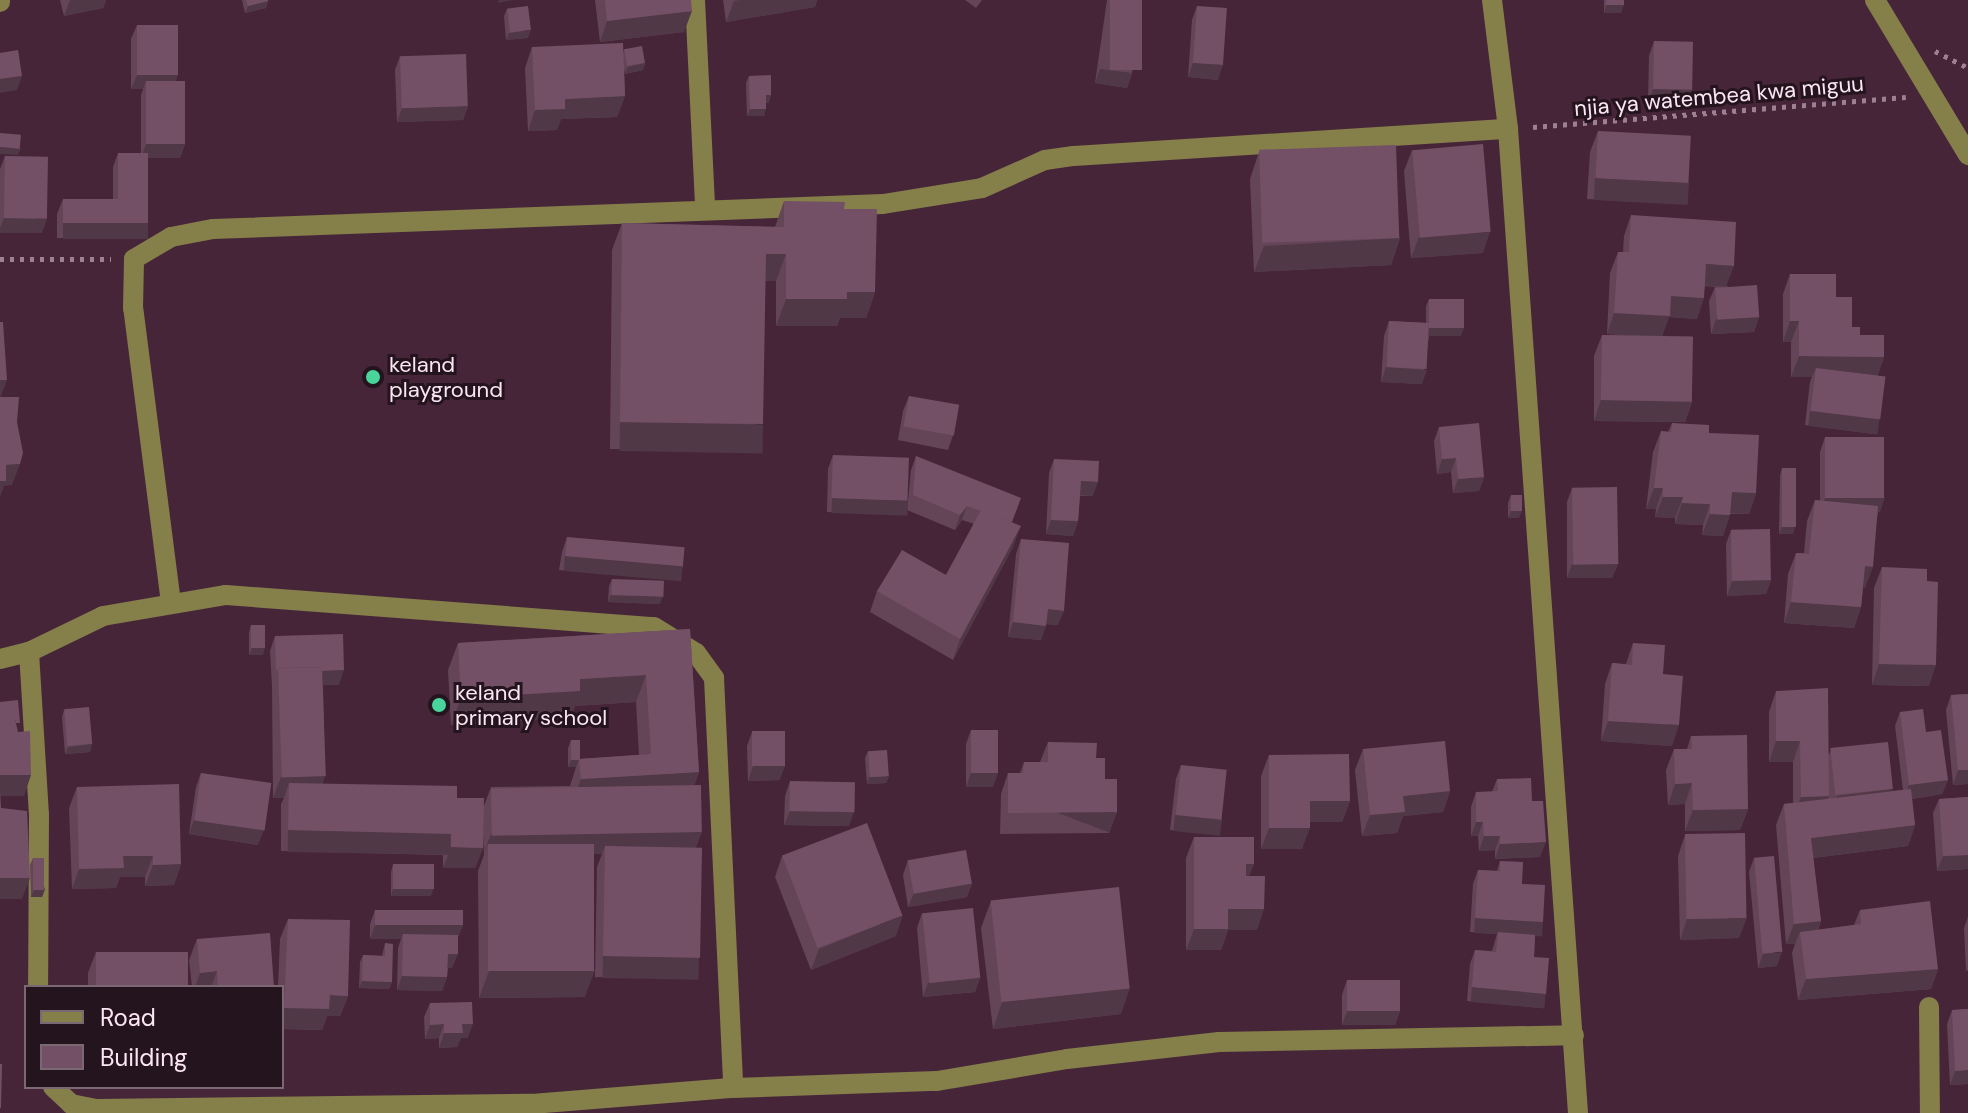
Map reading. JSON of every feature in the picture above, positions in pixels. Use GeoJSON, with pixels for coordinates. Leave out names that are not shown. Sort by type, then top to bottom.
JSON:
{"type":"FeatureCollection","features":[{"type":"Feature","properties":{"kind":"street"},"geometry":{"type":"LineString","coordinates":[[695,0],[705,207]]}},
{"type":"Feature","properties":{"kind":"street"},"geometry":{"type":"LineString","coordinates":[[1492,0],[1508,129],[1578,1113]]}},
{"type":"Feature","properties":{"kind":"street"},"geometry":{"type":"LineString","coordinates":[[1875,0],[1968,155]]}},
{"type":"Feature","properties":{"kind":"street"},"geometry":{"type":"LineString","coordinates":[[171,603],[141,399],[134,259],[171,237],[213,229],[705,207],[883,204],[982,188],[1045,160],[1074,156],[1508,129]]}},
{"type":"Feature","properties":{"kind":"street"},"geometry":{"type":"LineString","coordinates":[[0,659],[29,652],[103,616],[226,595],[286,596],[654,627],[696,653],[714,678],[733,1088]]}},
{"type":"Feature","properties":{"kind":"street"},"geometry":{"type":"LineString","coordinates":[[29,652],[39,814],[38,985]]}},
{"type":"Feature","properties":{"kind":"street"},"geometry":{"type":"LineString","coordinates":[[1929,1007],[1930,1113]]}},
{"type":"Feature","properties":{"kind":"street"},"geometry":{"type":"LineString","coordinates":[[55,1089],[71,1104],[97,1109],[532,1108],[733,1088],[937,1081],[1067,1059],[1219,1042],[1574,1035]]}},
{"type":"Feature","properties":{"kind":"path","name":"njia ya watembea kwa miguu"},"geometry":{"type":"LineString","coordinates":[[1508,129],[1933,95]]}},
{"type":"Feature","properties":{"kind":"path"},"geometry":{"type":"LineString","coordinates":[[0,259],[134,259]]}},
{"type":"Feature","properties":{"kind":"building"},"geometry":{"type":"Polygon","coordinates":[[[246,0],[268,0],[268,1],[248,6],[246,0]]]}},
{"type":"Feature","properties":{"kind":"building"},"geometry":{"type":"Polygon","coordinates":[[[605,0],[691,0],[692,11],[607,21],[605,0]]]}},
{"type":"Feature","properties":{"kind":"building"},"geometry":{"type":"Polygon","coordinates":[[[1110,0],[1142,0],[1142,70],[1110,70],[1110,0]]]}},
{"type":"Feature","properties":{"kind":"building"},"geometry":{"type":"Polygon","coordinates":[[[1606,0],[1624,0],[1624,5],[1606,5],[1606,0]]]}},
{"type":"Feature","properties":{"kind":"building"},"geometry":{"type":"Polygon","coordinates":[[[528,6],[531,30],[510,32],[507,9],[528,6]]]}},
{"type":"Feature","properties":{"kind":"building"},"geometry":{"type":"Polygon","coordinates":[[[1197,6],[1227,8],[1223,65],[1193,63],[1197,6]]]}},
{"type":"Feature","properties":{"kind":"building"},"geometry":{"type":"Polygon","coordinates":[[[137,25],[178,25],[178,75],[137,75],[137,25]]]}},
{"type":"Feature","properties":{"kind":"building"},"geometry":{"type":"Polygon","coordinates":[[[1654,41],[1693,42],[1692,90],[1653,89],[1654,41]]]}},
{"type":"Feature","properties":{"kind":"building"},"geometry":{"type":"Polygon","coordinates":[[[623,43],[625,96],[565,99],[565,109],[535,110],[532,47],[623,43]]]}},
{"type":"Feature","properties":{"kind":"building"},"geometry":{"type":"Polygon","coordinates":[[[642,46],[645,63],[627,66],[624,49],[642,46]]]}},
{"type":"Feature","properties":{"kind":"building"},"geometry":{"type":"Polygon","coordinates":[[[18,50],[22,76],[0,79],[0,53],[18,50]]]}},
{"type":"Feature","properties":{"kind":"building"},"geometry":{"type":"Polygon","coordinates":[[[466,54],[468,106],[402,108],[400,56],[466,54]]]}},
{"type":"Feature","properties":{"kind":"building"},"geometry":{"type":"Polygon","coordinates":[[[771,75],[771,95],[766,95],[766,109],[750,109],[749,76],[771,75]]]}},
{"type":"Feature","properties":{"kind":"building"},"geometry":{"type":"Polygon","coordinates":[[[146,81],[185,81],[185,144],[146,144],[146,81]]]}},
{"type":"Feature","properties":{"kind":"building"},"geometry":{"type":"Polygon","coordinates":[[[1598,131],[1691,136],[1688,183],[1596,178],[1598,131]]]}},
{"type":"Feature","properties":{"kind":"building"},"geometry":{"type":"Polygon","coordinates":[[[0,133],[21,135],[20,149],[0,147],[0,133]]]}},
{"type":"Feature","properties":{"kind":"building"},"geometry":{"type":"Polygon","coordinates":[[[1483,144],[1491,232],[1420,238],[1412,150],[1483,144]]]}},
{"type":"Feature","properties":{"kind":"building"},"geometry":{"type":"Polygon","coordinates":[[[1396,145],[1399,238],[1262,243],[1259,150],[1396,145]]]}},
{"type":"Feature","properties":{"kind":"building"},"geometry":{"type":"Polygon","coordinates":[[[118,153],[148,153],[148,223],[63,223],[63,199],[118,199],[118,153]]]}},
{"type":"Feature","properties":{"kind":"building"},"geometry":{"type":"Polygon","coordinates":[[[5,156],[48,157],[47,219],[4,218],[5,156]]]}},
{"type":"Feature","properties":{"kind":"building"},"geometry":{"type":"Polygon","coordinates":[[[784,201],[845,202],[844,209],[877,209],[875,292],[847,292],[847,299],[786,299],[786,254],[766,254],[763,424],[620,422],[622,223],[784,227],[784,201]]]}},
{"type":"Feature","properties":{"kind":"building"},"geometry":{"type":"Polygon","coordinates":[[[1631,215],[1736,222],[1734,266],[1706,264],[1704,298],[1671,296],[1670,316],[1614,313],[1618,252],[1629,252],[1631,215]]]}},
{"type":"Feature","properties":{"kind":"building"},"geometry":{"type":"Polygon","coordinates":[[[1790,274],[1836,274],[1836,297],[1852,297],[1852,327],[1860,327],[1860,335],[1884,335],[1884,357],[1799,356],[1799,321],[1790,321],[1790,274]]]}},
{"type":"Feature","properties":{"kind":"building"},"geometry":{"type":"Polygon","coordinates":[[[1757,285],[1759,317],[1717,320],[1715,288],[1757,285]]]}},
{"type":"Feature","properties":{"kind":"building"},"geometry":{"type":"Polygon","coordinates":[[[1429,299],[1464,299],[1464,328],[1429,328],[1429,299]]]}},
{"type":"Feature","properties":{"kind":"building"},"geometry":{"type":"Polygon","coordinates":[[[1389,321],[1429,323],[1427,369],[1387,367],[1389,321]]]}},
{"type":"Feature","properties":{"kind":"building"},"geometry":{"type":"Polygon","coordinates":[[[0,322],[3,322],[7,380],[0,380],[0,322]]]}},
{"type":"Feature","properties":{"kind":"building"},"geometry":{"type":"Polygon","coordinates":[[[1602,335],[1693,337],[1692,402],[1601,400],[1602,335]]]}},
{"type":"Feature","properties":{"kind":"building"},"geometry":{"type":"Polygon","coordinates":[[[1816,368],[1885,377],[1880,419],[1811,411],[1816,368]]]}},
{"type":"Feature","properties":{"kind":"building"},"geometry":{"type":"Polygon","coordinates":[[[909,396],[959,405],[954,435],[904,427],[909,396]]]}},
{"type":"Feature","properties":{"kind":"building"},"geometry":{"type":"Polygon","coordinates":[[[0,397],[19,397],[17,422],[23,453],[20,464],[6,465],[6,481],[0,481],[0,397]]]}},
{"type":"Feature","properties":{"kind":"building"},"geometry":{"type":"Polygon","coordinates":[[[1479,423],[1484,477],[1458,479],[1456,458],[1442,459],[1439,427],[1479,423]]]}},
{"type":"Feature","properties":{"kind":"building"},"geometry":{"type":"Polygon","coordinates":[[[1672,423],[1709,425],[1709,433],[1759,435],[1756,493],[1732,492],[1730,515],[1710,514],[1710,504],[1682,503],[1683,497],[1663,497],[1663,488],[1654,488],[1661,431],[1671,432],[1672,423]]]}},
{"type":"Feature","properties":{"kind":"building"},"geometry":{"type":"Polygon","coordinates":[[[1825,437],[1884,437],[1884,498],[1825,498],[1825,437]]]}},
{"type":"Feature","properties":{"kind":"building"},"geometry":{"type":"Polygon","coordinates":[[[833,455],[909,458],[907,501],[831,498],[833,455]]]}},
{"type":"Feature","properties":{"kind":"building"},"geometry":{"type":"Polygon","coordinates":[[[916,456],[1021,498],[1012,522],[967,506],[960,515],[913,495],[916,456]]]}},
{"type":"Feature","properties":{"kind":"building"},"geometry":{"type":"Polygon","coordinates":[[[1054,459],[1099,461],[1098,482],[1081,481],[1078,521],[1051,520],[1054,459]]]}},
{"type":"Feature","properties":{"kind":"building"},"geometry":{"type":"Polygon","coordinates":[[[1782,468],[1796,468],[1796,527],[1782,527],[1782,468]]]}},
{"type":"Feature","properties":{"kind":"building"},"geometry":{"type":"Polygon","coordinates":[[[1617,487],[1618,564],[1573,565],[1572,488],[1617,487]]]}},
{"type":"Feature","properties":{"kind":"building"},"geometry":{"type":"Polygon","coordinates":[[[1511,495],[1522,495],[1522,511],[1511,511],[1511,495]]]}},
{"type":"Feature","properties":{"kind":"building"},"geometry":{"type":"Polygon","coordinates":[[[1815,500],[1878,506],[1873,567],[1865,566],[1861,607],[1791,602],[1796,553],[1809,554],[1815,500]]]}},
{"type":"Feature","properties":{"kind":"building"},"geometry":{"type":"Polygon","coordinates":[[[981,510],[1021,526],[960,639],[877,591],[902,550],[946,575],[981,510]]]}},
{"type":"Feature","properties":{"kind":"building"},"geometry":{"type":"Polygon","coordinates":[[[1770,529],[1771,580],[1732,581],[1731,530],[1770,529]]]}},
{"type":"Feature","properties":{"kind":"building"},"geometry":{"type":"Polygon","coordinates":[[[567,537],[685,547],[683,566],[565,556],[567,537]]]}},
{"type":"Feature","properties":{"kind":"building"},"geometry":{"type":"Polygon","coordinates":[[[1021,539],[1069,543],[1064,611],[1048,609],[1046,626],[1013,622],[1021,539]]]}},
{"type":"Feature","properties":{"kind":"building"},"geometry":{"type":"Polygon","coordinates":[[[1882,567],[1927,569],[1927,581],[1938,582],[1936,665],[1879,664],[1882,567]]]}},
{"type":"Feature","properties":{"kind":"building"},"geometry":{"type":"Polygon","coordinates":[[[612,579],[664,581],[663,597],[611,595],[612,579]]]}},
{"type":"Feature","properties":{"kind":"building"},"geometry":{"type":"Polygon","coordinates":[[[251,625],[265,625],[265,648],[251,648],[251,625]]]}},
{"type":"Feature","properties":{"kind":"building"},"geometry":{"type":"Polygon","coordinates":[[[690,629],[699,772],[581,779],[579,759],[651,754],[646,675],[580,679],[580,691],[461,698],[458,643],[690,629]]]}},
{"type":"Feature","properties":{"kind":"building"},"geometry":{"type":"Polygon","coordinates":[[[343,634],[344,670],[278,668],[276,672],[275,636],[343,634]]]}},
{"type":"Feature","properties":{"kind":"building"},"geometry":{"type":"Polygon","coordinates":[[[1633,643],[1665,645],[1663,674],[1683,676],[1679,725],[1608,721],[1612,663],[1632,665],[1633,643]]]}},
{"type":"Feature","properties":{"kind":"building"},"geometry":{"type":"Polygon","coordinates":[[[322,667],[326,776],[282,777],[278,669],[322,667]]]}},
{"type":"Feature","properties":{"kind":"building"},"geometry":{"type":"Polygon","coordinates":[[[1828,688],[1829,796],[1801,797],[1800,741],[1776,741],[1776,691],[1828,688]]]}},
{"type":"Feature","properties":{"kind":"building"},"geometry":{"type":"Polygon","coordinates":[[[1968,694],[1968,770],[1958,770],[1951,695],[1968,694]]]}},
{"type":"Feature","properties":{"kind":"building"},"geometry":{"type":"Polygon","coordinates":[[[18,700],[20,723],[16,723],[15,719],[0,719],[0,702],[18,700]]]}},
{"type":"Feature","properties":{"kind":"building"},"geometry":{"type":"Polygon","coordinates":[[[89,707],[92,744],[67,746],[64,709],[89,707]]]}},
{"type":"Feature","properties":{"kind":"building"},"geometry":{"type":"Polygon","coordinates":[[[1923,709],[1926,732],[1941,730],[1948,780],[1909,785],[1900,712],[1923,709]]]}},
{"type":"Feature","properties":{"kind":"building"},"geometry":{"type":"Polygon","coordinates":[[[0,719],[15,719],[18,732],[30,731],[31,775],[0,775],[0,719]]]}},
{"type":"Feature","properties":{"kind":"building"},"geometry":{"type":"Polygon","coordinates":[[[971,730],[998,730],[998,773],[971,773],[971,730]]]}},
{"type":"Feature","properties":{"kind":"building"},"geometry":{"type":"Polygon","coordinates":[[[752,731],[785,731],[785,766],[752,766],[752,731]]]}},
{"type":"Feature","properties":{"kind":"building"},"geometry":{"type":"Polygon","coordinates":[[[1747,735],[1748,809],[1693,810],[1692,783],[1675,784],[1674,749],[1692,749],[1691,736],[1747,735]]]}},
{"type":"Feature","properties":{"kind":"building"},"geometry":{"type":"Polygon","coordinates":[[[571,740],[580,740],[580,760],[571,760],[571,740]]]}},
{"type":"Feature","properties":{"kind":"building"},"geometry":{"type":"Polygon","coordinates":[[[1445,741],[1450,791],[1403,796],[1405,812],[1370,815],[1363,749],[1445,741]]]}},
{"type":"Feature","properties":{"kind":"building"},"geometry":{"type":"Polygon","coordinates":[[[1048,742],[1097,743],[1096,758],[1105,758],[1105,779],[1117,779],[1117,812],[1008,813],[1008,773],[1023,773],[1024,762],[1048,762],[1048,742]]]}},
{"type":"Feature","properties":{"kind":"building"},"geometry":{"type":"Polygon","coordinates":[[[1888,742],[1893,789],[1835,795],[1830,748],[1888,742]]]}},
{"type":"Feature","properties":{"kind":"building"},"geometry":{"type":"Polygon","coordinates":[[[887,750],[889,776],[870,777],[868,751],[887,750]]]}},
{"type":"Feature","properties":{"kind":"building"},"geometry":{"type":"Polygon","coordinates":[[[1349,754],[1350,801],[1310,801],[1310,828],[1269,828],[1269,755],[1349,754]]]}},
{"type":"Feature","properties":{"kind":"building"},"geometry":{"type":"Polygon","coordinates":[[[1181,765],[1227,770],[1222,820],[1176,815],[1181,765]]]}},
{"type":"Feature","properties":{"kind":"building"},"geometry":{"type":"Polygon","coordinates":[[[201,773],[271,783],[265,830],[194,821],[201,773]]]}},
{"type":"Feature","properties":{"kind":"building"},"geometry":{"type":"Polygon","coordinates":[[[1531,778],[1532,801],[1543,801],[1546,842],[1500,844],[1500,836],[1484,836],[1483,822],[1476,822],[1476,792],[1498,791],[1497,779],[1531,778]]]}},
{"type":"Feature","properties":{"kind":"building"},"geometry":{"type":"Polygon","coordinates":[[[790,781],[855,782],[854,812],[789,811],[790,781]]]}},
{"type":"Feature","properties":{"kind":"building"},"geometry":{"type":"Polygon","coordinates":[[[289,783],[457,786],[457,798],[484,798],[483,848],[451,847],[451,834],[288,830],[289,783]]]}},
{"type":"Feature","properties":{"kind":"building"},"geometry":{"type":"Polygon","coordinates":[[[179,784],[181,864],[153,865],[153,856],[123,856],[124,868],[79,869],[77,787],[179,784]]]}},
{"type":"Feature","properties":{"kind":"building"},"geometry":{"type":"Polygon","coordinates":[[[701,785],[702,832],[492,836],[491,789],[701,785]]]}},
{"type":"Feature","properties":{"kind":"building"},"geometry":{"type":"Polygon","coordinates":[[[1911,789],[1915,825],[1811,838],[1821,921],[1794,924],[1784,804],[1911,789]]]}},
{"type":"Feature","properties":{"kind":"building"},"geometry":{"type":"Polygon","coordinates":[[[0,790],[1,808],[27,811],[30,878],[0,878],[0,790]]]}},
{"type":"Feature","properties":{"kind":"building"},"geometry":{"type":"Polygon","coordinates":[[[1968,797],[1968,855],[1943,856],[1939,799],[1968,797]]]}},
{"type":"Feature","properties":{"kind":"building"},"geometry":{"type":"Polygon","coordinates":[[[867,823],[902,915],[818,948],[782,856],[867,823]]]}},
{"type":"Feature","properties":{"kind":"building"},"geometry":{"type":"Polygon","coordinates":[[[1745,833],[1746,918],[1686,919],[1685,834],[1745,833]]]}},
{"type":"Feature","properties":{"kind":"building"},"geometry":{"type":"Polygon","coordinates":[[[1194,837],[1254,837],[1254,864],[1246,864],[1246,876],[1265,876],[1264,909],[1228,909],[1228,929],[1194,929],[1194,837]]]}},
{"type":"Feature","properties":{"kind":"building"},"geometry":{"type":"Polygon","coordinates":[[[488,844],[594,844],[594,971],[488,971],[488,844]]]}},
{"type":"Feature","properties":{"kind":"building"},"geometry":{"type":"Polygon","coordinates":[[[605,846],[702,848],[700,958],[603,956],[605,846]]]}},
{"type":"Feature","properties":{"kind":"building"},"geometry":{"type":"Polygon","coordinates":[[[966,850],[972,883],[914,894],[908,860],[966,850]]]}},
{"type":"Feature","properties":{"kind":"building"},"geometry":{"type":"Polygon","coordinates":[[[1774,856],[1782,952],[1762,953],[1754,858],[1774,856]]]}},
{"type":"Feature","properties":{"kind":"building"},"geometry":{"type":"Polygon","coordinates":[[[33,858],[44,858],[44,890],[33,890],[33,858]]]}},
{"type":"Feature","properties":{"kind":"building"},"geometry":{"type":"Polygon","coordinates":[[[1500,861],[1523,862],[1522,884],[1545,885],[1543,922],[1475,918],[1478,870],[1500,871],[1500,861]]]}},
{"type":"Feature","properties":{"kind":"building"},"geometry":{"type":"Polygon","coordinates":[[[393,864],[434,864],[434,889],[393,889],[393,864]]]}},
{"type":"Feature","properties":{"kind":"building"},"geometry":{"type":"Polygon","coordinates":[[[1119,887],[1130,988],[1001,1002],[991,900],[1119,887]]]}},
{"type":"Feature","properties":{"kind":"building"},"geometry":{"type":"Polygon","coordinates":[[[1930,901],[1938,969],[1806,979],[1800,932],[1861,924],[1860,910],[1930,901]]]}},
{"type":"Feature","properties":{"kind":"building"},"geometry":{"type":"Polygon","coordinates":[[[973,908],[980,978],[930,983],[922,913],[973,908]]]}},
{"type":"Feature","properties":{"kind":"building"},"geometry":{"type":"Polygon","coordinates":[[[375,910],[463,910],[463,925],[375,925],[375,910]]]}},
{"type":"Feature","properties":{"kind":"building"},"geometry":{"type":"Polygon","coordinates":[[[288,919],[350,920],[348,996],[330,995],[329,1009],[284,1008],[288,919]]]}},
{"type":"Feature","properties":{"kind":"building"},"geometry":{"type":"Polygon","coordinates":[[[1498,932],[1535,935],[1534,957],[1549,958],[1546,994],[1472,987],[1475,950],[1496,952],[1498,932]]]}},
{"type":"Feature","properties":{"kind":"building"},"geometry":{"type":"Polygon","coordinates":[[[270,933],[274,985],[218,985],[217,971],[200,973],[197,939],[270,933]]]}},
{"type":"Feature","properties":{"kind":"building"},"geometry":{"type":"Polygon","coordinates":[[[403,934],[458,935],[458,954],[448,954],[447,977],[402,976],[403,934]]]}},
{"type":"Feature","properties":{"kind":"building"},"geometry":{"type":"Polygon","coordinates":[[[385,943],[393,944],[392,982],[362,981],[363,955],[385,956],[385,943]]]}},
{"type":"Feature","properties":{"kind":"building"},"geometry":{"type":"Polygon","coordinates":[[[96,952],[188,952],[188,985],[96,985],[96,952]]]}},
{"type":"Feature","properties":{"kind":"building"},"geometry":{"type":"Polygon","coordinates":[[[1347,980],[1400,980],[1400,1011],[1347,1011],[1347,980]]]}},
{"type":"Feature","properties":{"kind":"building"},"geometry":{"type":"Polygon","coordinates":[[[472,1002],[473,1024],[462,1024],[463,1033],[444,1033],[444,1024],[430,1025],[430,1003],[472,1002]]]}},
{"type":"Feature","properties":{"kind":"building"},"geometry":{"type":"Polygon","coordinates":[[[1968,1009],[1968,1070],[1955,1071],[1952,1010],[1968,1009]]]}},
{"type":"Feature","properties":{"kind":"building"},"geometry":{"type":"Polygon","coordinates":[[[2,1064],[1,1108],[0,1108],[2,1064]]]}},
{"type":"Feature","properties":{"kind":"place","name":"keland playground"},"geometry":{"type":"Point","coordinates":[373,377]}},
{"type":"Feature","properties":{"kind":"place","name":"keland primary school"},"geometry":{"type":"Point","coordinates":[439,705]}}]}
